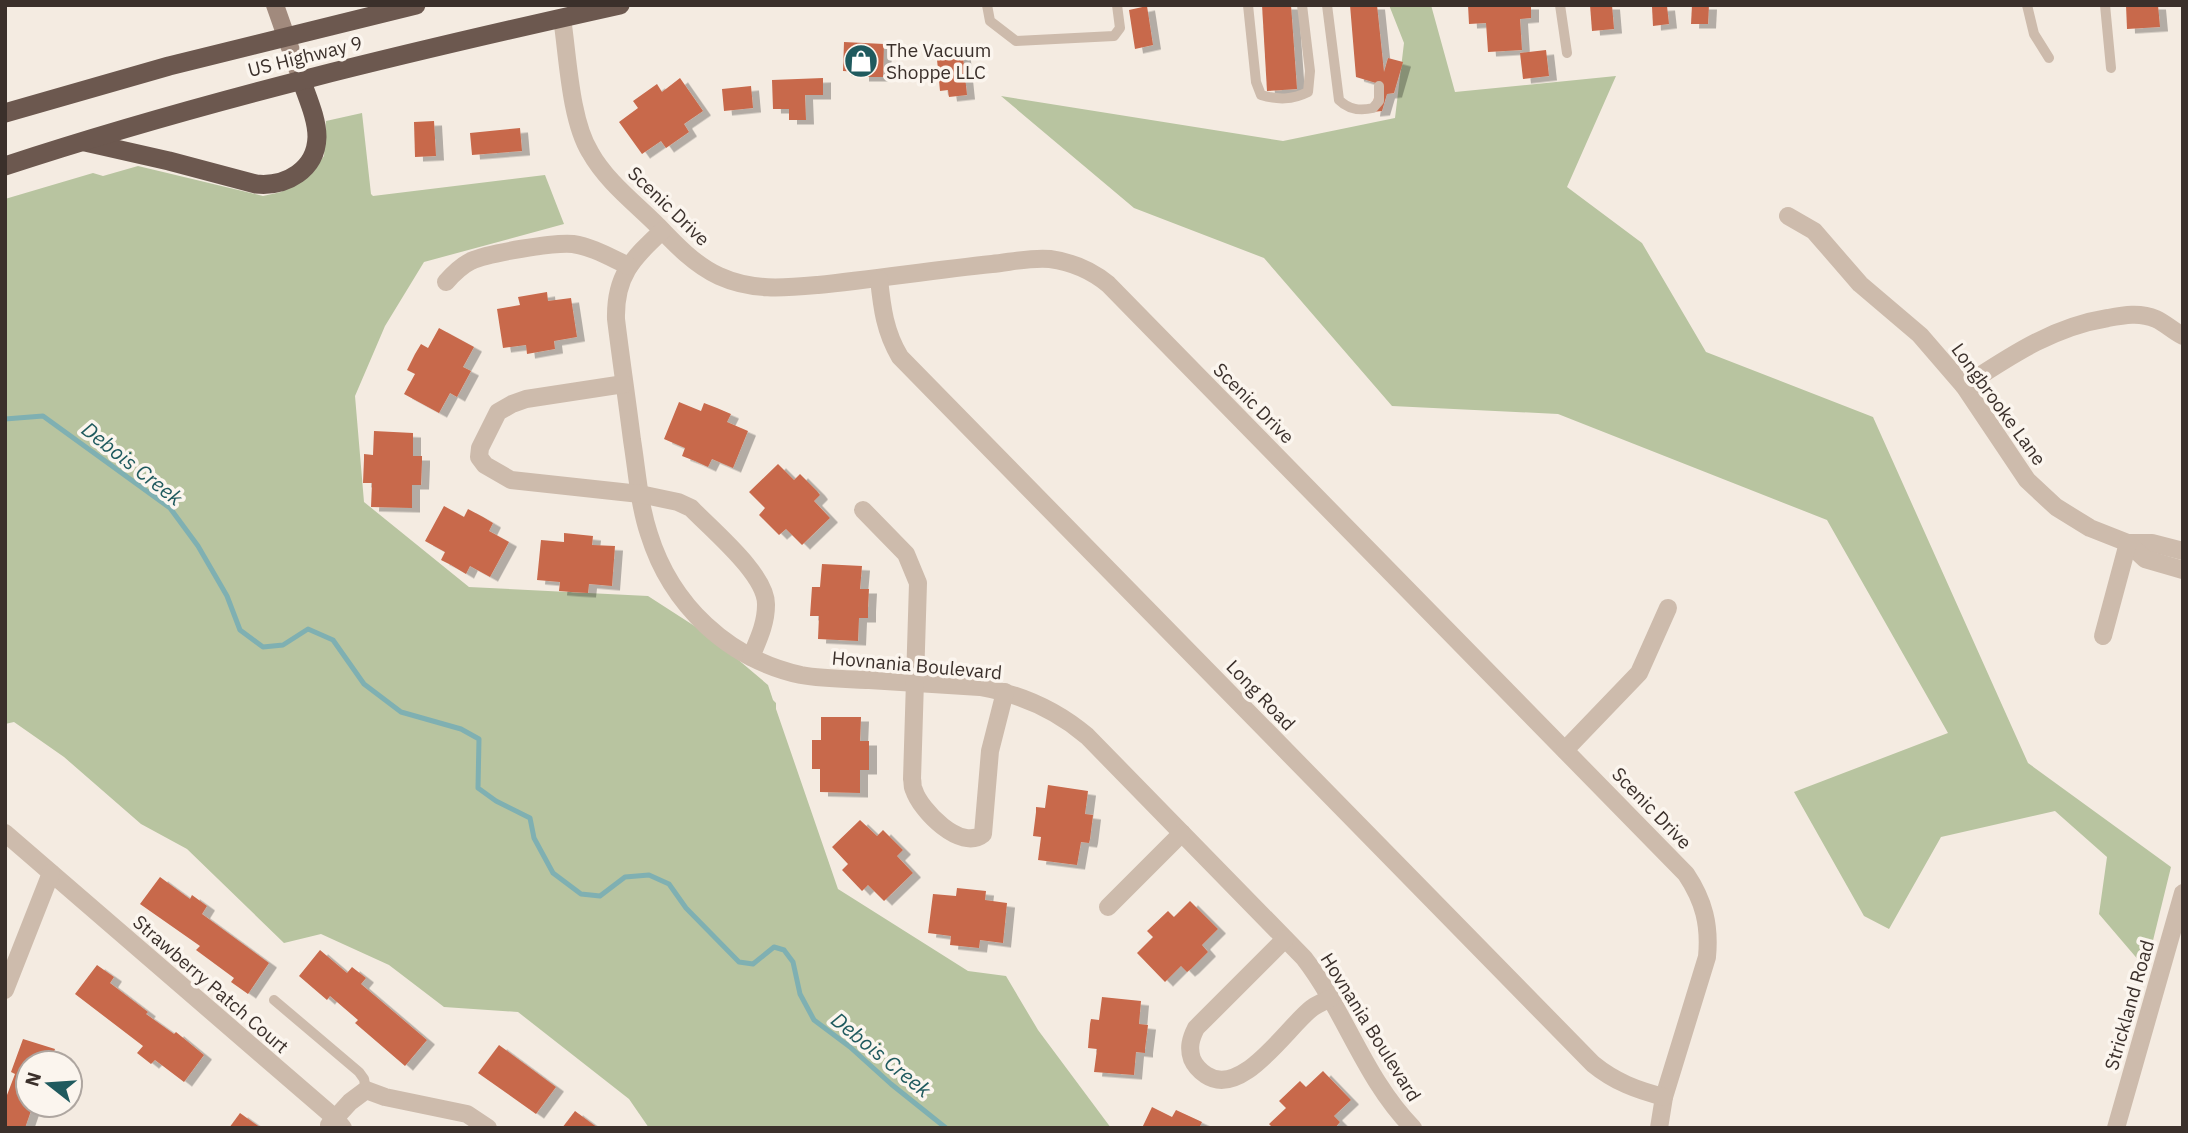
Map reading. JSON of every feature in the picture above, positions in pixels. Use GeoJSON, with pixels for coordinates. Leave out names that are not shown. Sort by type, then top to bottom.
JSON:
{"type":"FeatureCollection","features":[{"type":"Feature","properties":{"kind":"highway","name":"US Highway 9"},"geometry":{"type":"LineString","coordinates":[[5,113],[169,66],[416,5]]}},
{"type":"Feature","properties":{"kind":"highway","name":"US Highway 9"},"geometry":{"type":"LineString","coordinates":[[5,166],[80,141],[301,79],[620,5]]}},
{"type":"Feature","properties":{"kind":"highway"},"geometry":{"type":"LineString","coordinates":[[80,141],[256,184],[268,185],[286,181],[299,174],[309,162],[317,136],[301,79]]}},
{"type":"Feature","properties":{"kind":"main road"},"geometry":{"type":"LineString","coordinates":[[275,5],[301,79]]}},
{"type":"Feature","properties":{"kind":"street","name":"Scenic Drive"},"geometry":{"type":"LineString","coordinates":[[562,18],[573,99],[583,139],[599,167],[695,262],[719,276],[745,285],[780,288],[1043,259],[1070,263],[1099,277],[1686,874],[1697,889],[1705,909],[1709,937],[1707,957],[1664,1097],[1659,1128]]}},
{"type":"Feature","properties":{"kind":"street","name":"Longbrooke Lane"},"geometry":{"type":"LineString","coordinates":[[1788,216],[1814,231],[1860,284],[1920,335],[1964,386],[2018,467],[2040,493],[2077,521],[2110,537],[2128,543],[2152,542],[2183,551]]}},
{"type":"Feature","properties":{"kind":"street","name":"Hovnania Boulevard"},"geometry":{"type":"LineString","coordinates":[[662,231],[637,254],[629,267],[620,285],[616,306],[624,384],[648,531],[668,579],[684,602],[716,635],[751,657],[782,670],[802,675],[980,687],[1005,692],[1047,708],[1068,720],[1087,736],[1304,958],[1319,977],[1403,1124]]}},
{"type":"Feature","properties":{"kind":"street"},"geometry":{"type":"LineString","coordinates":[[446,282],[470,261],[488,255],[557,245],[573,244],[596,250],[629,267]]}},
{"type":"Feature","properties":{"kind":"street","name":"Long Road"},"geometry":{"type":"LineString","coordinates":[[879,279],[884,323],[900,357],[1593,1064],[1622,1084],[1664,1097]]}},
{"type":"Feature","properties":{"kind":"street"},"geometry":{"type":"LineString","coordinates":[[1964,386],[2036,340],[2090,320],[2139,314],[2157,319],[2183,336]]}},
{"type":"Feature","properties":{"kind":"street"},"geometry":{"type":"LineString","coordinates":[[624,384],[526,399],[512,404],[498,412],[480,449],[479,457],[485,465],[511,480],[640,494],[678,502],[691,508],[754,573],[763,587],[766,603],[763,626],[751,657]]}},
{"type":"Feature","properties":{"kind":"street"},"geometry":{"type":"LineString","coordinates":[[863,510],[906,554],[918,583],[914,790],[944,828],[956,836],[970,839],[978,838],[982,834],[990,751],[1005,692]]}},
{"type":"Feature","properties":{"kind":"street","name":"Longbrooke Lane"},"geometry":{"type":"LineString","coordinates":[[2128,543],[2145,559],[2183,570]]}},
{"type":"Feature","properties":{"kind":"street"},"geometry":{"type":"LineString","coordinates":[[2103,636],[2128,543]]}},
{"type":"Feature","properties":{"kind":"street"},"geometry":{"type":"LineString","coordinates":[[1564,750],[1631,684],[1639,673],[1668,608]]}},
{"type":"Feature","properties":{"kind":"street"},"geometry":{"type":"LineString","coordinates":[[1108,907],[1182,833]]}},
{"type":"Feature","properties":{"kind":"street","name":"Strawberry Patch Court"},"geometry":{"type":"LineString","coordinates":[[5,834],[335,1125]]}},
{"type":"Feature","properties":{"kind":"street"},"geometry":{"type":"LineString","coordinates":[[5,990],[51,873]]}},
{"type":"Feature","properties":{"kind":"street","name":"Strickland Road"},"geometry":{"type":"LineString","coordinates":[[2116,1128],[2183,893]]}},
{"type":"Feature","properties":{"kind":"street"},"geometry":{"type":"LineString","coordinates":[[1285,939],[1196,1028],[1190,1050],[1198,1068],[1218,1080],[1236,1077],[1259,1060],[1312,1008],[1331,998]]}},
{"type":"Feature","properties":{"kind":"street"},"geometry":{"type":"LineString","coordinates":[[335,1125],[350,1102],[366,1090],[385,1097],[467,1114],[488,1128]]}},
{"type":"Feature","properties":{"kind":"lane"},"geometry":{"type":"LineString","coordinates":[[987,5],[990,20],[1016,41],[1114,36],[1120,27],[1118,5]]}},
{"type":"Feature","properties":{"kind":"lane"},"geometry":{"type":"LineString","coordinates":[[1248,5],[1256,82],[1261,95],[1274,99],[1296,98],[1308,92],[1310,71],[1303,5]]}},
{"type":"Feature","properties":{"kind":"lane"},"geometry":{"type":"LineString","coordinates":[[1327,5],[1339,100],[1346,107],[1362,110],[1373,108],[1378,101],[1379,86]]}},
{"type":"Feature","properties":{"kind":"lane"},"geometry":{"type":"LineString","coordinates":[[1560,5],[1567,53]]}},
{"type":"Feature","properties":{"kind":"lane"},"geometry":{"type":"LineString","coordinates":[[2027,5],[2034,34],[2049,58]]}},
{"type":"Feature","properties":{"kind":"lane"},"geometry":{"type":"LineString","coordinates":[[2105,5],[2111,68]]}},
{"type":"Feature","properties":{"kind":"lane"},"geometry":{"type":"LineString","coordinates":[[274,1000],[359,1072],[364,1079],[366,1090]]}},
{"type":"Feature","properties":{"kind":"green space"},"geometry":{"type":"Polygon","coordinates":[[[1389,5],[1431,5],[1455,92],[1616,76],[1567,187],[1642,243],[1706,352],[1873,417],[2028,763],[2171,867],[2146,969],[2099,914],[2107,857],[2055,811],[1941,837],[1889,929],[1864,916],[1794,792],[1948,733],[1827,520],[1558,414],[1392,406],[1264,258],[1134,208],[1001,96],[1283,141],[1395,118],[1404,43],[1389,5]]]}},
{"type":"Feature","properties":{"kind":"green space"},"geometry":{"type":"Polygon","coordinates":[[[362,113],[373,196],[545,175],[564,224],[424,262],[385,326],[355,396],[364,502],[469,587],[648,596],[710,636],[768,685],[838,889],[968,971],[1006,976],[1038,1030],[1111,1128],[649,1128],[629,1099],[518,1012],[444,1007],[389,965],[321,934],[284,943],[187,849],[141,824],[64,757],[14,722],[5,724],[5,199],[93,173],[103,176],[138,166],[263,196],[281,192],[306,178],[324,156],[326,121],[362,113]]]}},
{"type":"Feature","properties":{"kind":"building"},"geometry":{"type":"Polygon","coordinates":[[[1262,5],[1291,5],[1297,89],[1267,91],[1262,5]]]}},
{"type":"Feature","properties":{"kind":"building"},"geometry":{"type":"Polygon","coordinates":[[[1350,5],[1377,5],[1384,72],[1388,58],[1403,62],[1394,93],[1387,94],[1382,111],[1372,112],[1376,83],[1356,77],[1350,5]]]}},
{"type":"Feature","properties":{"kind":"building"},"geometry":{"type":"Polygon","coordinates":[[[1468,5],[1531,5],[1531,18],[1520,19],[1522,50],[1488,52],[1486,23],[1469,24],[1468,5]]]}},
{"type":"Feature","properties":{"kind":"building"},"geometry":{"type":"Polygon","coordinates":[[[1590,5],[1612,5],[1614,29],[1592,31],[1590,5]]]}},
{"type":"Feature","properties":{"kind":"building"},"geometry":{"type":"Polygon","coordinates":[[[1692,5],[1709,5],[1708,24],[1691,24],[1692,5]]]}},
{"type":"Feature","properties":{"kind":"building"},"geometry":{"type":"Polygon","coordinates":[[[2126,5],[2158,5],[2160,27],[2127,29],[2126,5]]]}},
{"type":"Feature","properties":{"kind":"building"},"geometry":{"type":"Polygon","coordinates":[[[1147,6],[1153,45],[1135,49],[1129,10],[1147,6]]]}},
{"type":"Feature","properties":{"kind":"building"},"geometry":{"type":"Polygon","coordinates":[[[1667,6],[1669,24],[1653,26],[1652,7],[1667,6]]]}},
{"type":"Feature","properties":{"kind":"building"},"geometry":{"type":"Polygon","coordinates":[[[844,42],[884,44],[883,77],[861,77],[861,72],[843,71],[844,42]]]}},
{"type":"Feature","properties":{"kind":"building"},"geometry":{"type":"Polygon","coordinates":[[[962,47],[967,95],[949,97],[948,90],[940,91],[936,49],[962,47]]]}},
{"type":"Feature","properties":{"kind":"building"},"geometry":{"type":"Polygon","coordinates":[[[1546,50],[1549,76],[1523,79],[1520,53],[1546,50]]]}},
{"type":"Feature","properties":{"kind":"building"},"geometry":{"type":"Polygon","coordinates":[[[680,78],[703,111],[684,124],[689,132],[666,148],[661,141],[642,154],[619,122],[638,108],[633,101],[657,84],[662,92],[680,78]]]}},
{"type":"Feature","properties":{"kind":"building"},"geometry":{"type":"Polygon","coordinates":[[[823,78],[823,95],[805,95],[806,120],[789,120],[789,109],[773,109],[772,80],[823,78]]]}},
{"type":"Feature","properties":{"kind":"building"},"geometry":{"type":"Polygon","coordinates":[[[751,86],[753,108],[724,111],[722,89],[751,86]]]}},
{"type":"Feature","properties":{"kind":"building"},"geometry":{"type":"Polygon","coordinates":[[[434,121],[436,156],[415,157],[414,122],[434,121]]]}},
{"type":"Feature","properties":{"kind":"building"},"geometry":{"type":"Polygon","coordinates":[[[520,128],[522,151],[472,155],[470,133],[520,128]]]}},
{"type":"Feature","properties":{"kind":"building"},"geometry":{"type":"Polygon","coordinates":[[[547,292],[548,301],[571,298],[577,337],[554,341],[555,349],[527,354],[526,345],[503,348],[497,309],[520,305],[518,297],[547,292]]]}},
{"type":"Feature","properties":{"kind":"building"},"geometry":{"type":"Polygon","coordinates":[[[439,328],[474,347],[463,367],[471,371],[457,397],[450,393],[439,413],[404,394],[415,374],[407,370],[415,354],[421,344],[428,348],[439,328]]]}},
{"type":"Feature","properties":{"kind":"building"},"geometry":{"type":"Polygon","coordinates":[[[679,402],[701,411],[704,403],[717,408],[731,414],[727,422],[748,431],[733,468],[712,459],[708,467],[682,456],[685,448],[664,439],[679,402]]]}},
{"type":"Feature","properties":{"kind":"building"},"geometry":{"type":"Polygon","coordinates":[[[374,431],[413,433],[413,456],[422,456],[422,461],[421,485],[412,485],[412,508],[371,507],[372,483],[363,483],[364,454],[373,455],[374,431]]]}},
{"type":"Feature","properties":{"kind":"building"},"geometry":{"type":"Polygon","coordinates":[[[778,464],[794,480],[800,474],[817,491],[820,495],[814,501],[830,518],[802,545],[786,529],[779,535],[759,515],[765,508],[749,492],[778,464]]]}},
{"type":"Feature","properties":{"kind":"building"},"geometry":{"type":"Polygon","coordinates":[[[444,506],[464,517],[468,509],[483,517],[493,523],[489,531],[509,542],[490,577],[470,566],[466,574],[441,560],[445,552],[425,541],[444,506]]]}},
{"type":"Feature","properties":{"kind":"building"},"geometry":{"type":"Polygon","coordinates":[[[564,533],[593,536],[592,545],[615,546],[612,586],[589,584],[588,593],[571,592],[559,591],[560,582],[537,580],[541,540],[564,542],[564,533]]]}},
{"type":"Feature","properties":{"kind":"building"},"geometry":{"type":"Polygon","coordinates":[[[822,564],[862,566],[860,589],[869,589],[868,618],[859,618],[858,641],[818,639],[819,616],[810,616],[812,587],[820,587],[822,564]]]}},
{"type":"Feature","properties":{"kind":"building"},"geometry":{"type":"Polygon","coordinates":[[[821,717],[861,717],[860,741],[869,741],[869,770],[860,770],[860,793],[820,792],[820,769],[812,769],[812,740],[821,740],[821,717]]]}},
{"type":"Feature","properties":{"kind":"building"},"geometry":{"type":"Polygon","coordinates":[[[1048,785],[1088,791],[1085,814],[1093,815],[1090,839],[1089,843],[1081,842],[1077,865],[1038,860],[1041,837],[1033,836],[1036,807],[1045,808],[1048,785]]]}},
{"type":"Feature","properties":{"kind":"building"},"geometry":{"type":"Polygon","coordinates":[[[860,820],[877,836],[883,830],[903,850],[897,856],[913,873],[884,901],[868,885],[862,891],[842,870],[848,864],[832,847],[860,820]]]}},
{"type":"Feature","properties":{"kind":"building"},"geometry":{"type":"Polygon","coordinates":[[[160,877],[190,899],[192,895],[207,906],[202,914],[269,963],[248,994],[231,982],[234,978],[196,950],[200,946],[140,904],[160,877]]]}},
{"type":"Feature","properties":{"kind":"building"},"geometry":{"type":"Polygon","coordinates":[[[957,888],[986,891],[985,900],[1007,903],[1003,943],[980,940],[979,948],[950,945],[951,936],[928,933],[933,894],[956,896],[957,888]]]}},
{"type":"Feature","properties":{"kind":"building"},"geometry":{"type":"Polygon","coordinates":[[[1190,901],[1218,929],[1202,945],[1208,952],[1191,969],[1187,972],[1181,966],[1165,982],[1137,953],[1153,937],[1147,931],[1168,911],[1174,917],[1190,901]]]}},
{"type":"Feature","properties":{"kind":"building"},"geometry":{"type":"Polygon","coordinates":[[[320,950],[347,973],[352,967],[366,978],[361,984],[427,1040],[405,1066],[355,1023],[358,1020],[330,996],[327,1000],[299,976],[320,950]]]}},
{"type":"Feature","properties":{"kind":"building"},"geometry":{"type":"Polygon","coordinates":[[[97,965],[114,977],[110,983],[148,1012],[146,1014],[174,1034],[176,1032],[204,1055],[184,1082],[155,1060],[151,1064],[137,1053],[143,1046],[75,994],[97,965]]]}},
{"type":"Feature","properties":{"kind":"building"},"geometry":{"type":"Polygon","coordinates":[[[1102,997],[1141,1001],[1139,1024],[1148,1025],[1145,1053],[1136,1052],[1134,1075],[1094,1072],[1097,1049],[1088,1048],[1090,1024],[1091,1019],[1099,1020],[1102,997]]]}},
{"type":"Feature","properties":{"kind":"building"},"geometry":{"type":"Polygon","coordinates":[[[23,1039],[55,1049],[19,1049],[23,1039]]]}},
{"type":"Feature","properties":{"kind":"building"},"geometry":{"type":"Polygon","coordinates":[[[499,1045],[556,1087],[536,1114],[478,1073],[499,1045]]]}},
{"type":"Feature","properties":{"kind":"building"},"geometry":{"type":"Polygon","coordinates":[[[1323,1071],[1351,1100],[1334,1116],[1340,1122],[1335,1128],[1273,1128],[1269,1124],[1286,1108],[1279,1101],[1300,1081],[1306,1087],[1323,1071]]]}},
{"type":"Feature","properties":{"kind":"building"},"geometry":{"type":"Polygon","coordinates":[[[14,1077],[14,1119],[28,1119],[25,1128],[5,1128],[5,1094],[7,1095],[14,1077]]]}},
{"type":"Feature","properties":{"kind":"building"},"geometry":{"type":"Polygon","coordinates":[[[1152,1107],[1172,1117],[1176,1110],[1202,1122],[1199,1128],[1142,1128],[1152,1107]]]}},
{"type":"Feature","properties":{"kind":"building"},"geometry":{"type":"Polygon","coordinates":[[[575,1111],[598,1128],[562,1128],[575,1111]]]}},
{"type":"Feature","properties":{"kind":"building"},"geometry":{"type":"Polygon","coordinates":[[[240,1113],[261,1128],[229,1128],[240,1113]]]}},
{"type":"Feature","properties":{"kind":"waterway","name":"Debois Creek"},"geometry":{"type":"LineString","coordinates":[[5,419],[43,416],[170,508],[198,546],[227,596],[240,630],[263,647],[283,645],[308,629],[333,640],[364,684],[401,712],[461,729],[479,739],[478,788],[496,801],[530,818],[534,838],[553,873],[581,894],[600,896],[625,877],[649,875],[669,884],[686,908],[739,962],[753,964],[774,947],[784,950],[793,962],[800,994],[814,1020],[946,1128]]}},
{"type":"Feature","properties":{"kind":"place","name":"The Vacuum Shoppe LLC"},"geometry":{"type":"Point","coordinates":[861,61]}}]}
